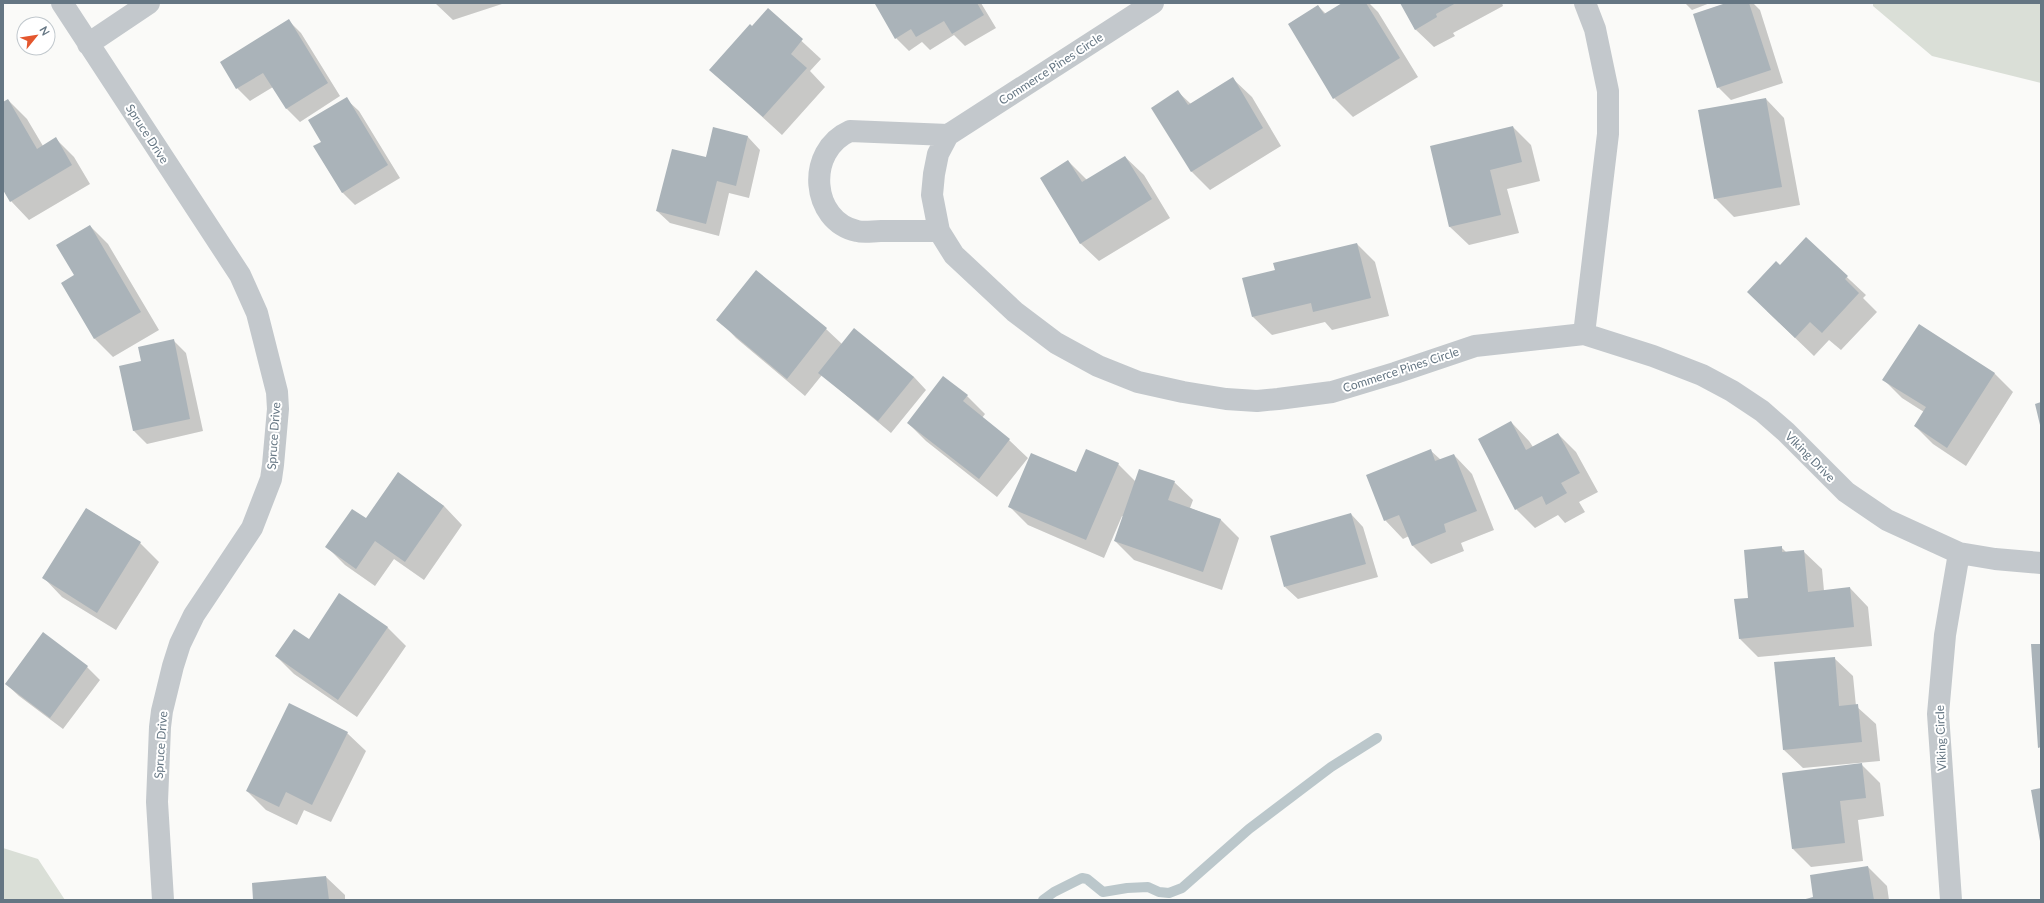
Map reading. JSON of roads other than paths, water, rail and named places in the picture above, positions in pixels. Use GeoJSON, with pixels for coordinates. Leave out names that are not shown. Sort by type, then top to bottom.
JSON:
{"type":"FeatureCollection","features":[{"type":"Feature","properties":{"kind":"street","name":"Spruce Drive"},"geometry":{"type":"LineString","coordinates":[[62,3],[246,288],[257,313],[264,336],[277,392],[278,409],[271,479],[254,521],[240,548],[194,615],[180,644],[162,712],[157,802],[163,900]]}},
{"type":"Feature","properties":{"kind":"street"},"geometry":{"type":"LineString","coordinates":[[88,44],[149,3]]}},
{"type":"Feature","properties":{"kind":"street","name":"Commerce Pines Circle"},"geometry":{"type":"LineString","coordinates":[[1153,3],[948,135],[938,154],[932,195],[939,231],[954,255],[1015,312],[1056,343],[1098,366],[1138,382],[1182,392],[1257,401],[1332,392],[1395,373],[1475,346],[1584,334]]}},
{"type":"Feature","properties":{"kind":"street"},"geometry":{"type":"LineString","coordinates":[[1584,334],[1608,134],[1608,91],[1595,29],[1585,3]]}},
{"type":"Feature","properties":{"kind":"street"},"geometry":{"type":"LineString","coordinates":[[939,231],[857,232],[839,225],[823,200],[818,182],[818,172],[829,146],[842,134],[850,131],[948,135]]}},
{"type":"Feature","properties":{"kind":"street","name":"Viking Drive"},"geometry":{"type":"LineString","coordinates":[[1584,334],[1688,369],[1732,391],[1762,412],[1786,432],[1846,492],[1886,520],[1959,553],[1995,559],[2041,563]]}},
{"type":"Feature","properties":{"kind":"street","name":"Viking Circle"},"geometry":{"type":"LineString","coordinates":[[1951,900],[1938,714],[1945,635],[1959,553]]}},
{"type":"Feature","properties":{"kind":"waterway"},"geometry":{"type":"LineString","coordinates":[[1043,900],[1054,892],[1082,878],[1087,879],[1103,892],[1127,888],[1148,887],[1159,892],[1169,893],[1182,888],[1249,829],[1331,767],[1377,738]]}}]}
